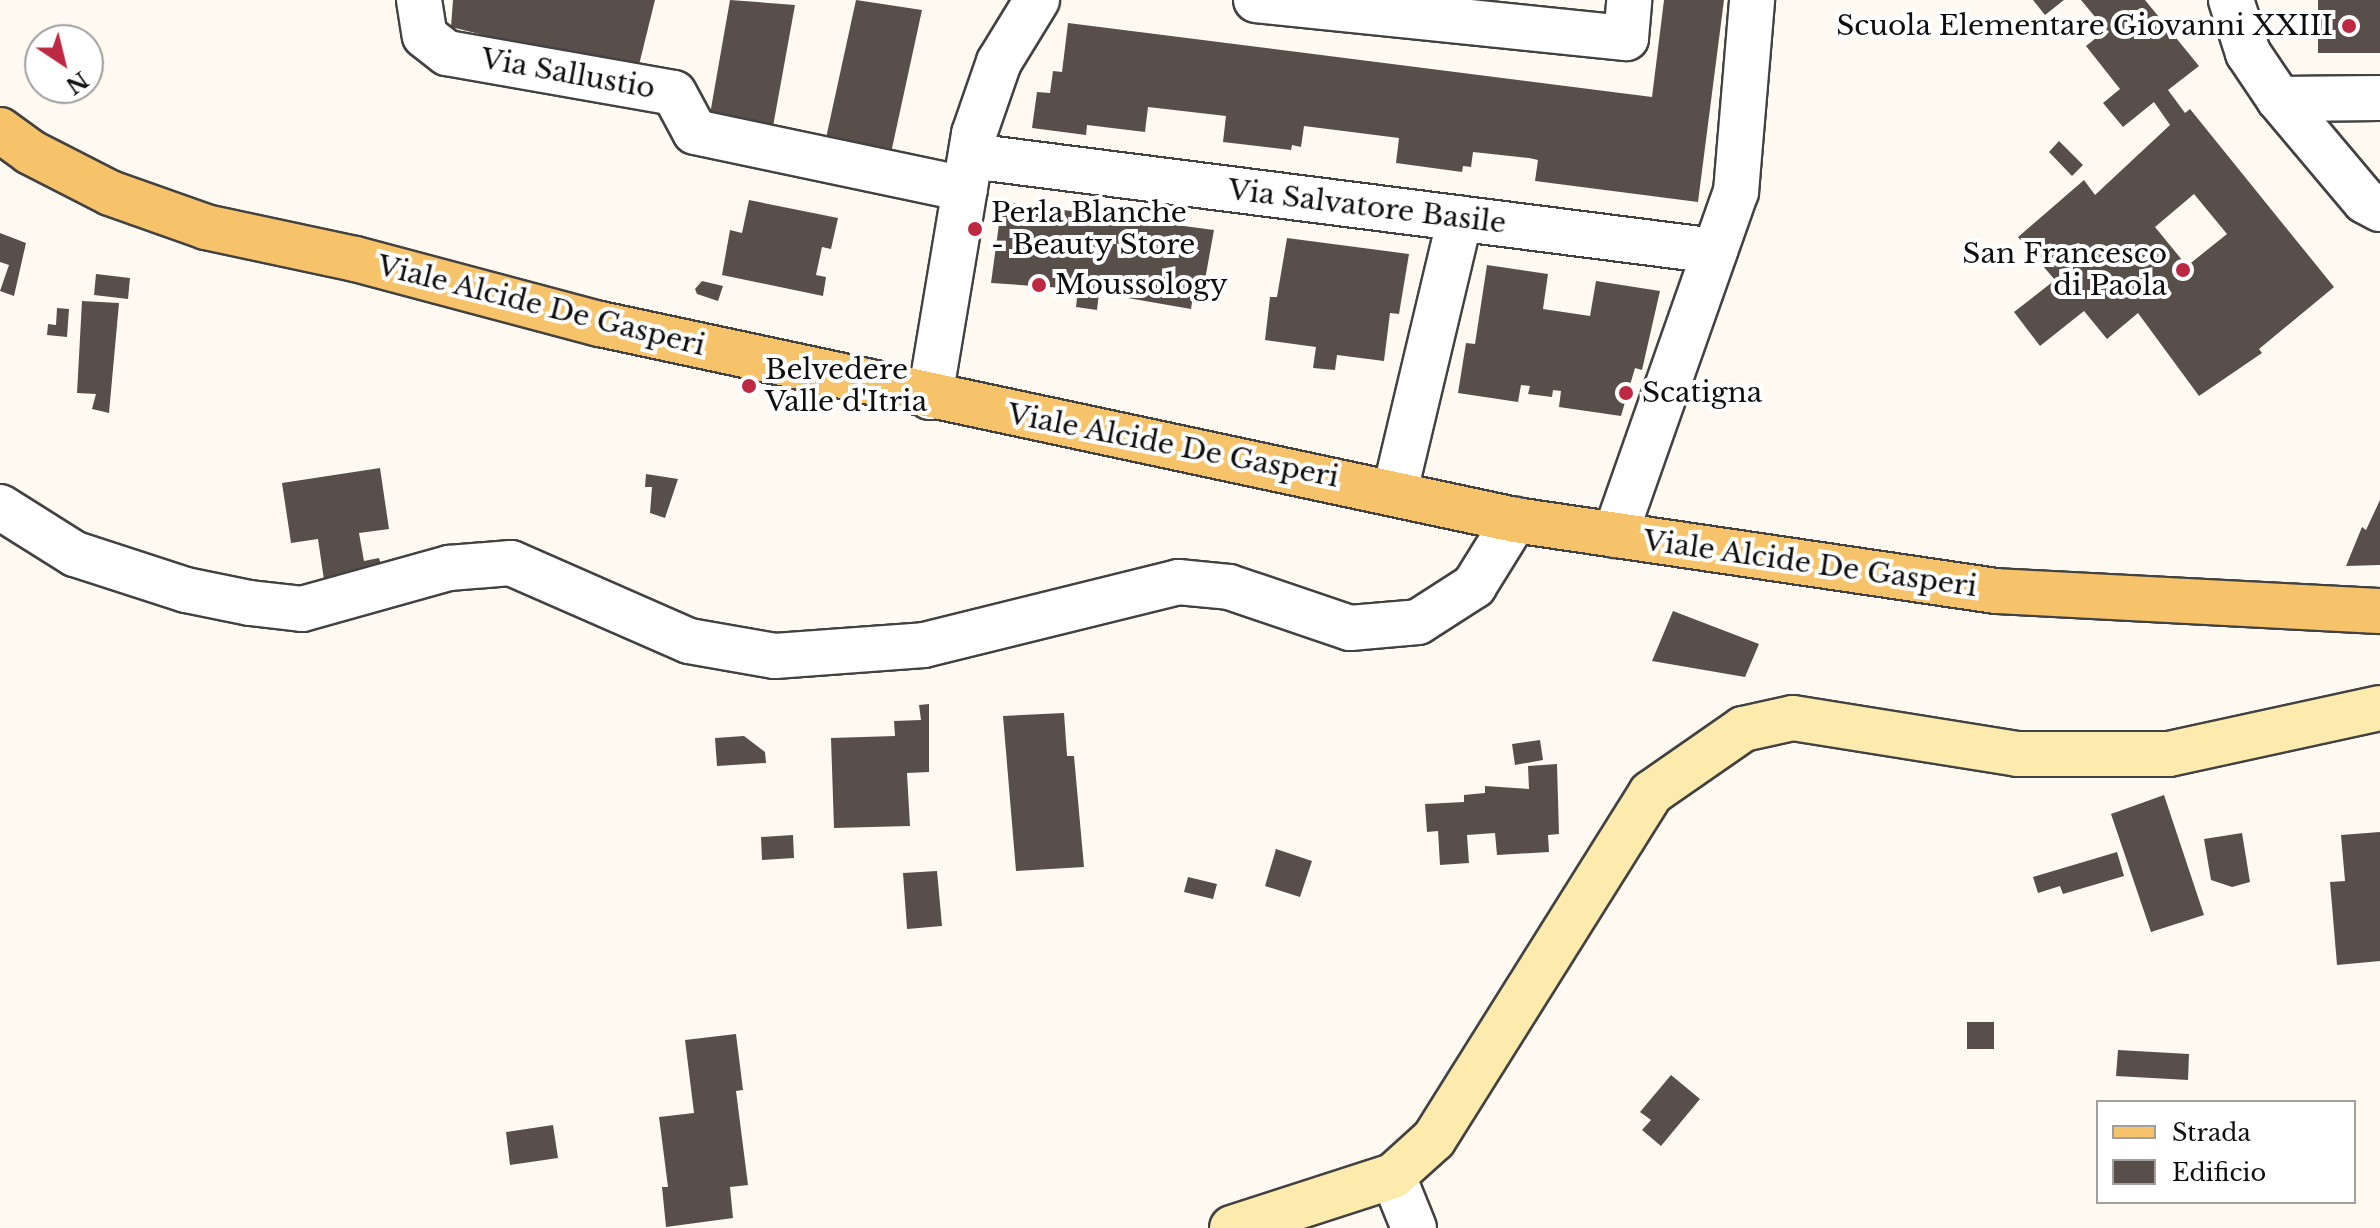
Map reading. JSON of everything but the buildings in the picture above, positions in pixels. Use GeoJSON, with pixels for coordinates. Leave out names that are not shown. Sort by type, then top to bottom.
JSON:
{"type":"FeatureCollection","features":[{"type":"Feature","properties":{"kind":"main road","name":"Viale Alcide De Gasperi"},"geometry":{"type":"LineString","coordinates":[[0,130],[30,152],[110,193],[206,227],[355,259],[600,324],[930,397],[1395,491],[1515,520],[1996,591],[2380,611]]}},
{"type":"Feature","properties":{"kind":"main road"},"geometry":{"type":"LineString","coordinates":[[1232,1228],[1393,1176],[1434,1139],[1651,793],[1743,729],[1793,718],[2017,754],[2169,754],[2380,708]]}},
{"type":"Feature","properties":{"kind":"street","name":"Via Sallustio"},"geometry":{"type":"LineString","coordinates":[[419,0],[425,36],[447,53],[674,93],[695,132],[968,173]]}},
{"type":"Feature","properties":{"kind":"street"},"geometry":{"type":"LineString","coordinates":[[930,397],[968,173],[999,62],[1037,0]]}},
{"type":"Feature","properties":{"kind":"street"},"geometry":{"type":"LineString","coordinates":[[1256,0],[1626,38],[1629,0]]}},
{"type":"Feature","properties":{"kind":"street"},"geometry":{"type":"LineString","coordinates":[[1615,535],[1736,192],[1752,0]]}},
{"type":"Feature","properties":{"kind":"street"},"geometry":{"type":"LineString","coordinates":[[2231,0],[2248,53],[2279,99],[2365,201],[2380,209]]}},
{"type":"Feature","properties":{"kind":"street"},"geometry":{"type":"LineString","coordinates":[[2279,99],[2380,98]]}},
{"type":"Feature","properties":{"kind":"street","name":"Via Salvatore Basile"},"geometry":{"type":"LineString","coordinates":[[968,173],[1460,219],[1715,251]]}},
{"type":"Feature","properties":{"kind":"street"},"geometry":{"type":"LineString","coordinates":[[1395,491],[1460,219]]}},
{"type":"Feature","properties":{"kind":"street"},"geometry":{"type":"LineString","coordinates":[[0,507],[75,554],[186,590],[250,603],[302,609],[449,568],[511,563],[689,641],[775,656],[924,645],[1178,582],[1229,587],[1350,628],[1418,622],[1474,586],[1515,520]]}},
{"type":"Feature","properties":{"kind":"street"},"geometry":{"type":"LineString","coordinates":[[1393,1176],[1414,1228]]}},
{"type":"Feature","properties":{"kind":"place","name":"Scuola Elementare Giovanni XXIII"},"geometry":{"type":"Point","coordinates":[2349,26]}},
{"type":"Feature","properties":{"kind":"place","name":"Perla Blanche - Beauty Store"},"geometry":{"type":"Point","coordinates":[975,229]}},
{"type":"Feature","properties":{"kind":"place","name":"San Francesco di Paola"},"geometry":{"type":"Point","coordinates":[2183,270]}},
{"type":"Feature","properties":{"kind":"place","name":"Moussology"},"geometry":{"type":"Point","coordinates":[1039,285]}},
{"type":"Feature","properties":{"kind":"place","name":"Belvedere Valle d'Itria"},"geometry":{"type":"Point","coordinates":[749,386]}},
{"type":"Feature","properties":{"kind":"place","name":"Scatigna"},"geometry":{"type":"Point","coordinates":[1626,393]}}]}
